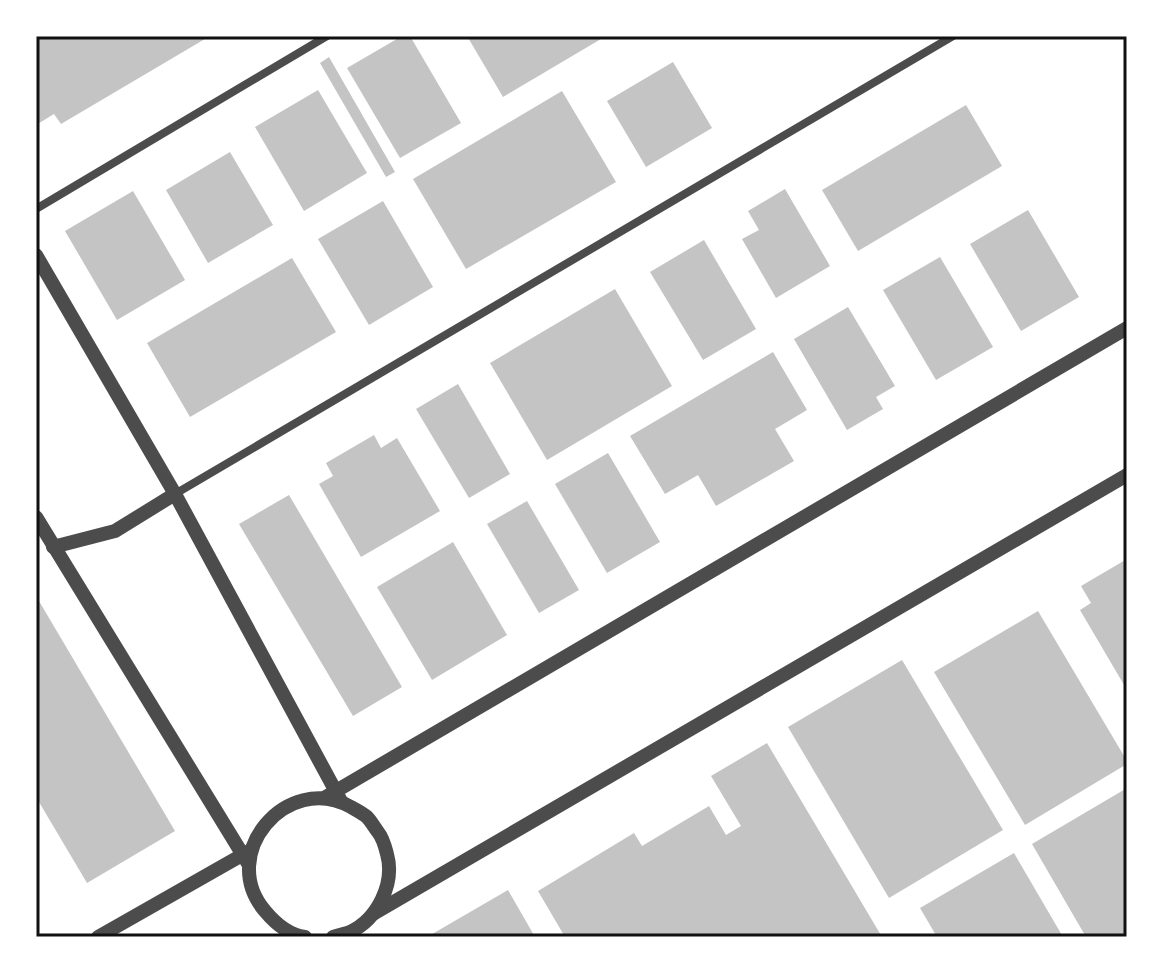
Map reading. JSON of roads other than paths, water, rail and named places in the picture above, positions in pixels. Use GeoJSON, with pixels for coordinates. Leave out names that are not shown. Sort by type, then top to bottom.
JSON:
{"type":"FeatureCollection","features":[{"type":"Feature","properties":{"kind":"street"},"geometry":{"type":"LineString","coordinates":[[36,209],[327,36]]}},
{"type":"Feature","properties":{"kind":"street"},"geometry":{"type":"LineString","coordinates":[[53,547],[115,531],[953,36]]}},
{"type":"Feature","properties":{"kind":"street"},"geometry":{"type":"LineString","coordinates":[[36,255],[175,494],[334,797],[365,815],[382,837],[389,863],[386,890],[373,914]]}},
{"type":"Feature","properties":{"kind":"street"},"geometry":{"type":"LineString","coordinates":[[305,937],[275,923],[257,903],[249,877],[248,856],[264,824],[285,806],[313,798],[334,797],[1127,328]]}},
{"type":"Feature","properties":{"kind":"street"},"geometry":{"type":"LineString","coordinates":[[333,937],[353,934],[373,914],[1127,475]]}},
{"type":"Feature","properties":{"kind":"street"},"geometry":{"type":"LineString","coordinates":[[36,517],[248,856]]}},
{"type":"Feature","properties":{"kind":"street"},"geometry":{"type":"LineString","coordinates":[[98,937],[248,856]]}}]}
